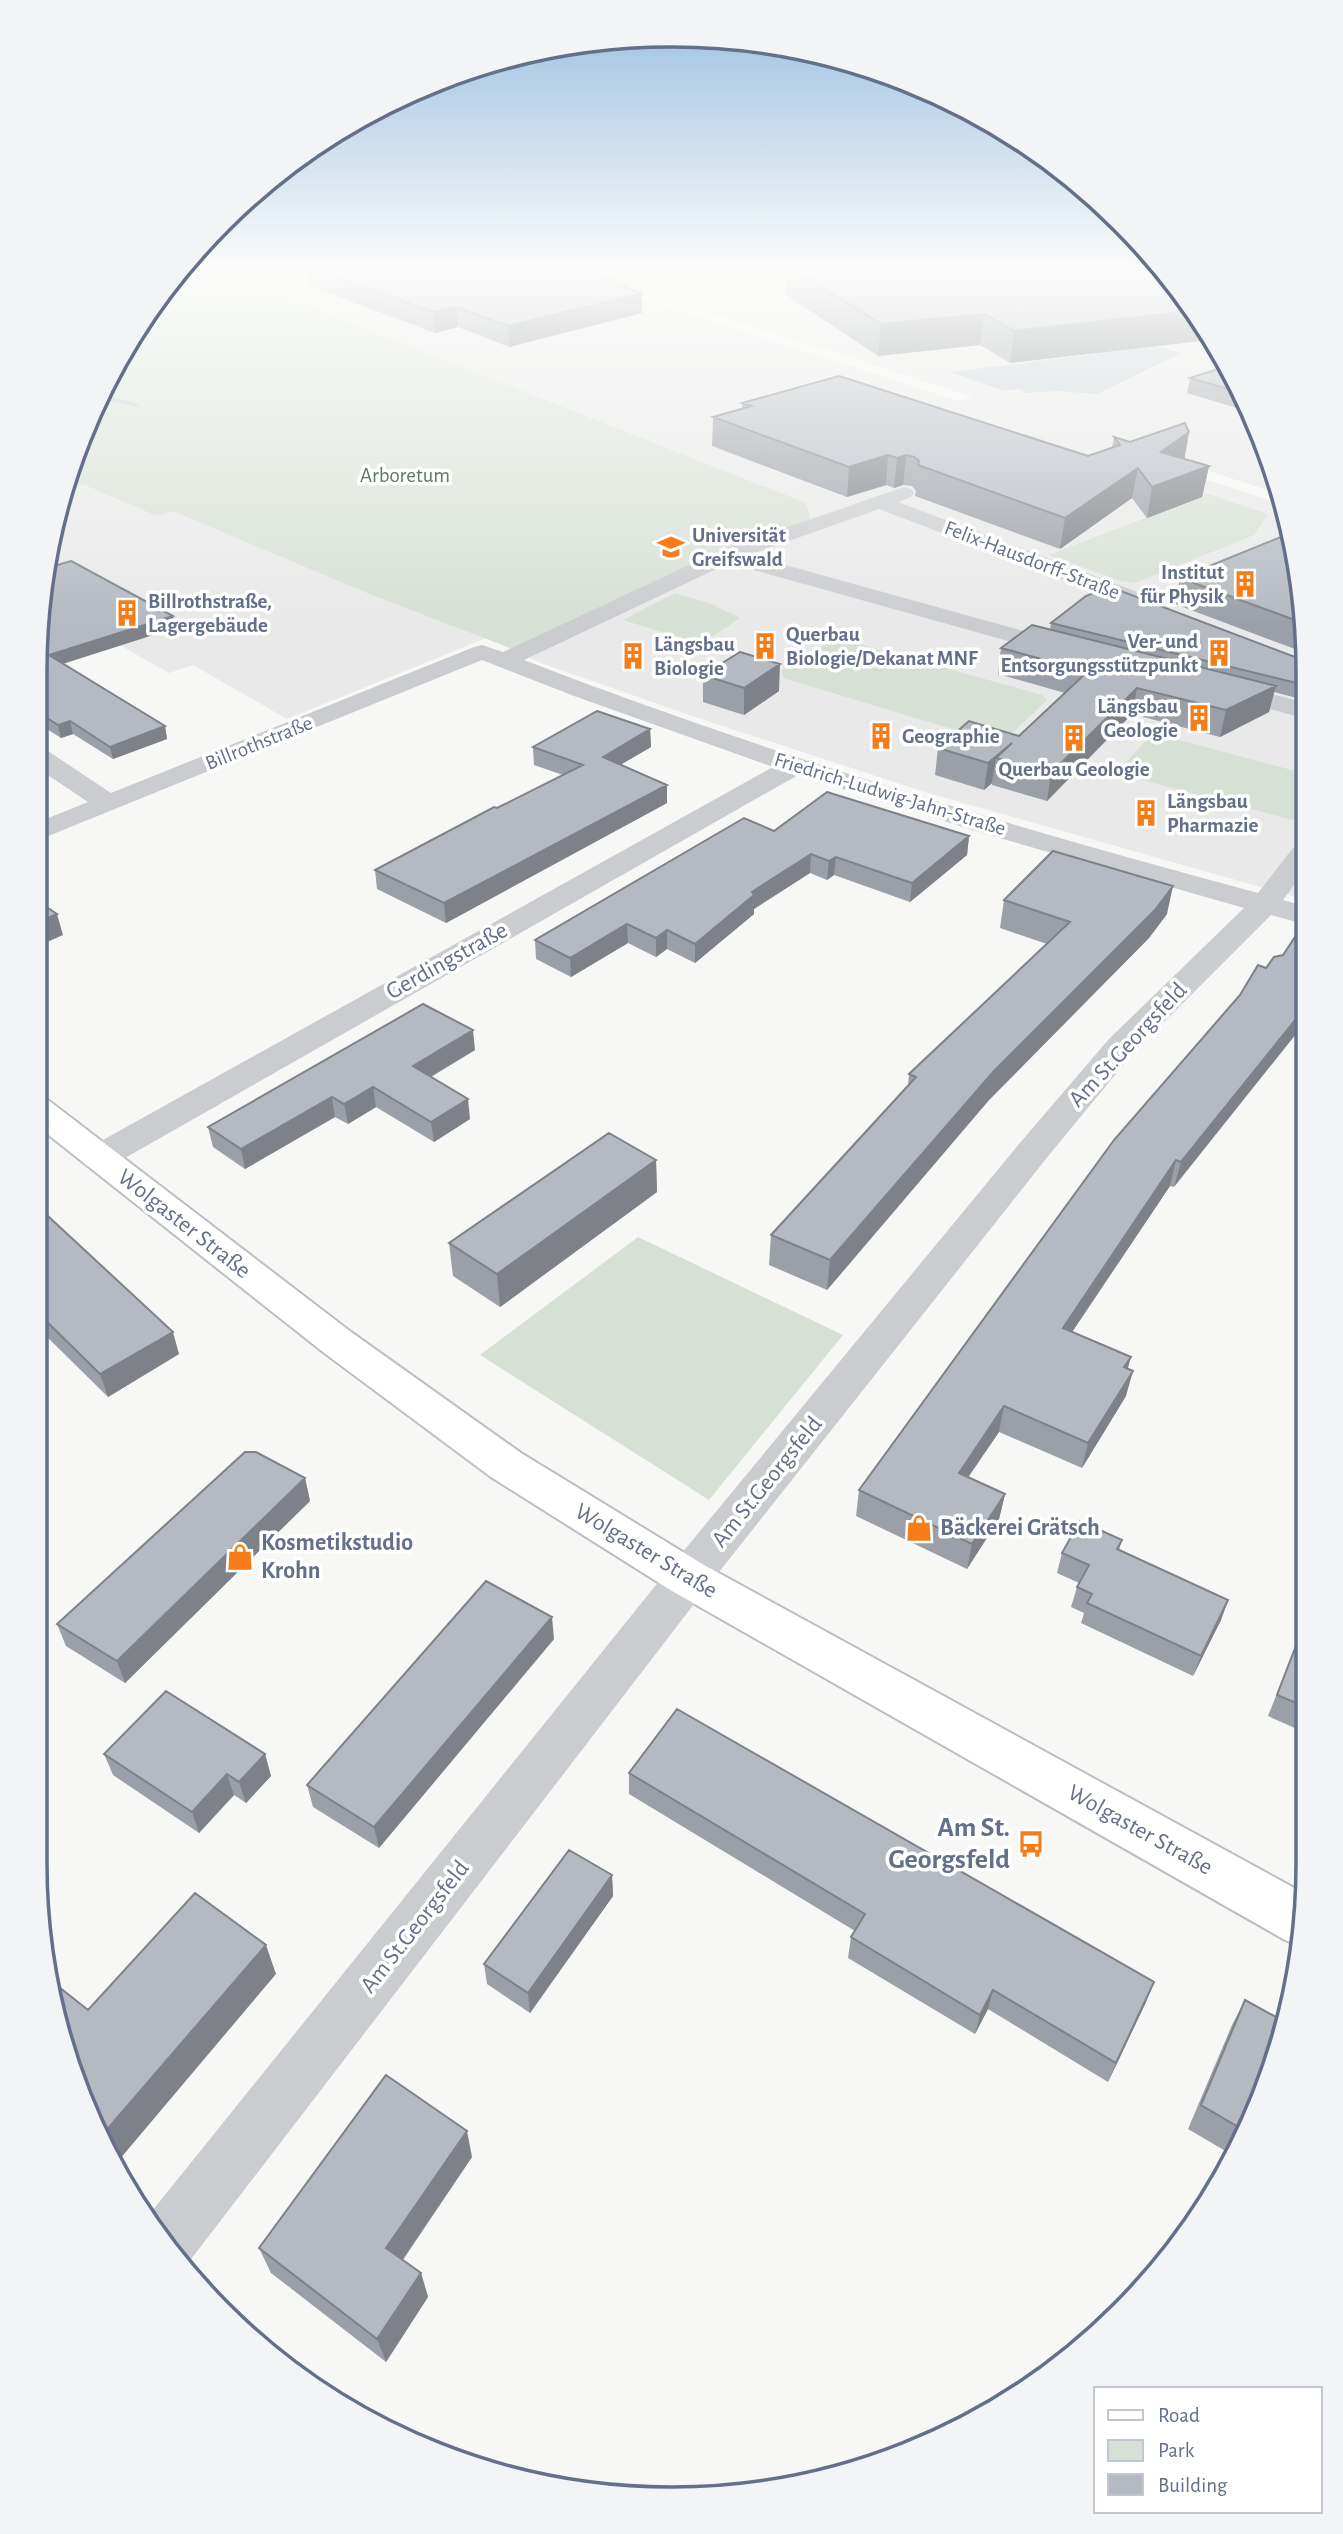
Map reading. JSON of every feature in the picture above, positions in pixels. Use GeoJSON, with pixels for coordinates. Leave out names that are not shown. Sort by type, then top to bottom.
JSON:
{"type":"FeatureCollection","features":[{"type":"Feature","properties":{"kind":"main road","name":"Wolgaster Straße"},"geometry":{"type":"LineString","coordinates":[[47,1117],[337,1342],[506,1465],[688,1578],[1293,1916]]}},
{"type":"Feature","properties":{"kind":"street"},"geometry":{"type":"LineString","coordinates":[[493,656],[727,556],[906,493]]}},
{"type":"Feature","properties":{"kind":"street","name":"Felix-Hausdorff-Straße"},"geometry":{"type":"LineString","coordinates":[[879,502],[1175,615]]}},
{"type":"Feature","properties":{"kind":"street"},"geometry":{"type":"LineString","coordinates":[[727,556],[985,638],[1088,655]]}},
{"type":"Feature","properties":{"kind":"street","name":"Friedrich-Ludwig-Jahn-Straße"},"geometry":{"type":"LineString","coordinates":[[493,656],[550,680],[797,765],[1053,845],[1284,910]]}},
{"type":"Feature","properties":{"kind":"street","name":"Billrothstraße"},"geometry":{"type":"LineString","coordinates":[[47,829],[493,656]]}},
{"type":"Feature","properties":{"kind":"street"},"geometry":{"type":"LineString","coordinates":[[1195,682],[1296,708]]}},
{"type":"Feature","properties":{"kind":"street"},"geometry":{"type":"LineString","coordinates":[[47,762],[109,804]]}},
{"type":"Feature","properties":{"kind":"street","name":"Gerdingstraße"},"geometry":{"type":"LineString","coordinates":[[98,1158],[797,765]]}},
{"type":"Feature","properties":{"kind":"street"},"geometry":{"type":"LineString","coordinates":[[1284,910],[1296,875]]}},
{"type":"Feature","properties":{"kind":"street","name":"Am St.Georgsfeld"},"geometry":{"type":"LineString","coordinates":[[171,2236],[688,1578],[1121,1046],[1284,910]]}},
{"type":"Feature","properties":{"kind":"shaded area","name":"Universität Greifswald"},"geometry":{"type":"Polygon","coordinates":[[[115,389],[922,389],[959,401],[973,397],[949,389],[1228,389],[1248,433],[1268,490],[1163,456],[1150,461],[1272,501],[1284,550],[1294,631],[1296,897],[928,793],[692,716],[541,663],[486,638],[287,719],[193,665],[169,673],[109,639],[50,623],[59,550],[69,510],[80,471],[115,389]]]}},
{"type":"Feature","properties":{"kind":"shaded area"},"geometry":{"type":"Polygon","coordinates":[[[1020,389],[1107,389],[1097,394],[1057,391],[1026,393],[1020,389]]]}},
{"type":"Feature","properties":{"kind":"green space","name":"Arboretum"},"geometry":{"type":"Polygon","coordinates":[[[115,389],[518,389],[806,503],[811,522],[516,650],[372,595],[173,511],[157,516],[83,484],[76,486],[95,433],[115,389]]]}},
{"type":"Feature","properties":{"kind":"green space"},"geometry":{"type":"Polygon","coordinates":[[[1208,494],[1268,514],[1254,535],[1135,583],[1121,581],[1049,555],[1208,494]]]}},
{"type":"Feature","properties":{"kind":"green space"},"geometry":{"type":"Polygon","coordinates":[[[675,593],[709,603],[740,618],[701,644],[623,620],[675,593]]]}},
{"type":"Feature","properties":{"kind":"green space"},"geometry":{"type":"Polygon","coordinates":[[[832,640],[847,641],[1042,695],[1047,700],[1006,739],[992,741],[783,678],[782,670],[832,640]]]}},
{"type":"Feature","properties":{"kind":"green space"},"geometry":{"type":"Polygon","coordinates":[[[1153,733],[1296,771],[1296,816],[1293,820],[1116,773],[1153,733]]]}},
{"type":"Feature","properties":{"kind":"green space"},"geometry":{"type":"Polygon","coordinates":[[[638,1237],[843,1335],[709,1500],[480,1355],[638,1237]]]}},
{"type":"Feature","properties":{"kind":"building"},"geometry":{"type":"Polygon","coordinates":[[[791,389],[880,389],[1088,456],[1120,445],[1114,437],[1130,442],[1185,423],[1189,432],[1161,452],[1209,466],[1152,487],[1138,468],[1065,518],[918,465],[919,461],[914,457],[906,455],[897,458],[888,455],[849,467],[713,417],[752,406],[742,403],[791,389]]]}},
{"type":"Feature","properties":{"kind":"building"},"geometry":{"type":"Polygon","coordinates":[[[1281,537],[1293,619],[1180,578],[1281,537]]]}},
{"type":"Feature","properties":{"kind":"building"},"geometry":{"type":"Polygon","coordinates":[[[71,561],[173,616],[49,655],[165,726],[110,747],[70,721],[58,725],[47,718],[49,631],[57,565],[71,561]]]}},
{"type":"Feature","properties":{"kind":"building"},"geometry":{"type":"Polygon","coordinates":[[[1110,587],[1295,657],[1296,683],[1051,623],[1086,596],[1110,587]]]}},
{"type":"Feature","properties":{"kind":"building"},"geometry":{"type":"Polygon","coordinates":[[[1032,625],[1276,686],[1226,710],[1137,688],[1051,773],[996,758],[1012,743],[988,763],[938,748],[969,721],[1019,736],[1084,675],[1082,674],[1085,671],[1001,648],[1032,625]]]}},
{"type":"Feature","properties":{"kind":"building"},"geometry":{"type":"Polygon","coordinates":[[[740,652],[780,664],[744,688],[703,675],[740,652]]]}},
{"type":"Feature","properties":{"kind":"building"},"geometry":{"type":"Polygon","coordinates":[[[597,711],[650,729],[603,757],[667,785],[444,903],[375,870],[494,807],[497,808],[583,765],[533,747],[597,711]]]}},
{"type":"Feature","properties":{"kind":"building"},"geometry":{"type":"Polygon","coordinates":[[[827,792],[969,836],[912,883],[836,857],[829,861],[811,854],[752,892],[754,895],[695,944],[667,930],[656,938],[627,924],[570,958],[535,940],[744,818],[774,831],[827,792]]]}},
{"type":"Feature","properties":{"kind":"building"},"geometry":{"type":"Polygon","coordinates":[[[1053,851],[1173,886],[1155,910],[994,1071],[830,1260],[771,1235],[916,1077],[909,1074],[1070,922],[1004,900],[1053,851]]]}},
{"type":"Feature","properties":{"kind":"building"},"geometry":{"type":"Polygon","coordinates":[[[47,907],[57,914],[47,918],[47,907]]]}},
{"type":"Feature","properties":{"kind":"building"},"geometry":{"type":"Polygon","coordinates":[[[1296,936],[1296,1019],[1181,1162],[1176,1160],[1063,1328],[1131,1357],[1124,1367],[1133,1371],[1088,1443],[1004,1406],[959,1473],[1005,1494],[972,1544],[859,1490],[1114,1140],[1240,995],[1258,965],[1266,968],[1274,957],[1283,955],[1296,936]]]}},
{"type":"Feature","properties":{"kind":"building"},"geometry":{"type":"Polygon","coordinates":[[[423,1004],[473,1030],[413,1066],[468,1099],[431,1122],[373,1087],[344,1104],[332,1097],[241,1149],[208,1127],[423,1004]]]}},
{"type":"Feature","properties":{"kind":"building"},"geometry":{"type":"Polygon","coordinates":[[[609,1133],[656,1160],[497,1274],[449,1243],[609,1133]]]}},
{"type":"Feature","properties":{"kind":"building"},"geometry":{"type":"Polygon","coordinates":[[[47,1215],[173,1332],[100,1374],[47,1322],[47,1215]]]}},
{"type":"Feature","properties":{"kind":"building"},"geometry":{"type":"Polygon","coordinates":[[[245,1452],[256,1452],[305,1478],[117,1661],[57,1624],[245,1452]]]}},
{"type":"Feature","properties":{"kind":"building"},"geometry":{"type":"Polygon","coordinates":[[[1080,1521],[1122,1540],[1117,1549],[1228,1600],[1201,1656],[1087,1603],[1092,1594],[1077,1587],[1089,1565],[1062,1553],[1080,1521]]]}},
{"type":"Feature","properties":{"kind":"building"},"geometry":{"type":"Polygon","coordinates":[[[486,1581],[552,1617],[374,1827],[307,1785],[486,1581]]]}},
{"type":"Feature","properties":{"kind":"building"},"geometry":{"type":"Polygon","coordinates":[[[1296,1646],[1296,1703],[1277,1695],[1296,1646]]]}},
{"type":"Feature","properties":{"kind":"building"},"geometry":{"type":"Polygon","coordinates":[[[166,1691],[265,1754],[239,1782],[227,1774],[192,1812],[104,1754],[166,1691]]]}},
{"type":"Feature","properties":{"kind":"building"},"geometry":{"type":"Polygon","coordinates":[[[677,1709],[1154,1982],[1116,2063],[993,1990],[980,2015],[851,1937],[865,1914],[629,1773],[677,1709]]]}},
{"type":"Feature","properties":{"kind":"building"},"geometry":{"type":"Polygon","coordinates":[[[569,1850],[612,1875],[528,1993],[484,1964],[569,1850]]]}},
{"type":"Feature","properties":{"kind":"building"},"geometry":{"type":"Polygon","coordinates":[[[195,1893],[266,1945],[107,2129],[80,2063],[60,1988],[88,2010],[195,1893]]]}},
{"type":"Feature","properties":{"kind":"building"},"geometry":{"type":"Polygon","coordinates":[[[1245,2000],[1276,2017],[1263,2063],[1237,2126],[1201,2105],[1245,2000]]]}},
{"type":"Feature","properties":{"kind":"building"},"geometry":{"type":"Polygon","coordinates":[[[386,2075],[467,2131],[386,2248],[421,2273],[377,2339],[259,2248],[386,2075]]]}},
{"type":"Feature","properties":{"kind":"waterway"},"geometry":{"type":"LineString","coordinates":[[110,399],[137,405]]}},
{"type":"Feature","properties":{"kind":"place","name":"Universität Greifswald"},"geometry":{"type":"Point","coordinates":[671,547]}},
{"type":"Feature","properties":{"kind":"place","name":"Institut für Physik"},"geometry":{"type":"Point","coordinates":[1245,584]}},
{"type":"Feature","properties":{"kind":"place","name":"Billrothstraße, Lagergebäude"},"geometry":{"type":"Point","coordinates":[127,613]}},
{"type":"Feature","properties":{"kind":"place","name":"Querbau Biologie/Dekanat MNF"},"geometry":{"type":"Point","coordinates":[765,646]}},
{"type":"Feature","properties":{"kind":"place","name":"Ver- und Entsorgungsstützpunkt"},"geometry":{"type":"Point","coordinates":[1219,653]}},
{"type":"Feature","properties":{"kind":"place","name":"Längsbau Biologie"},"geometry":{"type":"Point","coordinates":[633,656]}},
{"type":"Feature","properties":{"kind":"place","name":"Längsbau Geologie"},"geometry":{"type":"Point","coordinates":[1199,718]}},
{"type":"Feature","properties":{"kind":"place","name":"Geographie"},"geometry":{"type":"Point","coordinates":[881,736]}},
{"type":"Feature","properties":{"kind":"place","name":"Querbau Geologie"},"geometry":{"type":"Point","coordinates":[1074,738]}},
{"type":"Feature","properties":{"kind":"place","name":"Längsbau Pharmazie"},"geometry":{"type":"Point","coordinates":[1146,813]}},
{"type":"Feature","properties":{"kind":"place","name":"Bäckerei Grätsch"},"geometry":{"type":"Point","coordinates":[919,1528]}},
{"type":"Feature","properties":{"kind":"place","name":"Kosmetikstudio Krohn"},"geometry":{"type":"Point","coordinates":[240,1557]}},
{"type":"Feature","properties":{"kind":"place","name":"Am St. Georgsfeld"},"geometry":{"type":"Point","coordinates":[1031,1844]}}]}
